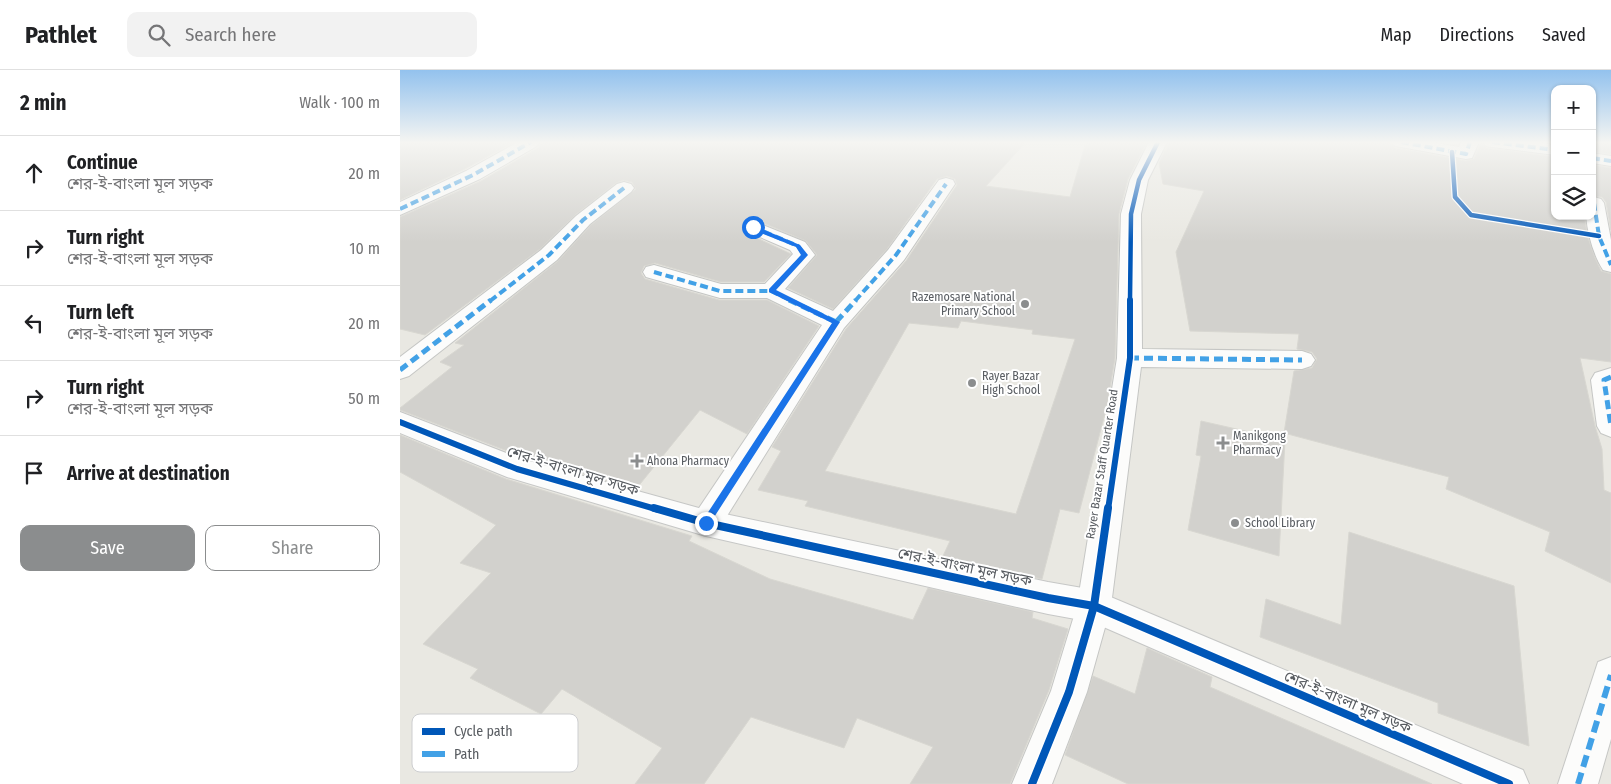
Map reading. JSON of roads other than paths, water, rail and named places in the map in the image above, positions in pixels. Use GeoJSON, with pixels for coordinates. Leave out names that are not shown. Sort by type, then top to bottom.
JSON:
{"type":"FeatureCollection","features":[{"type":"Feature","properties":{"kind":"street"},"geometry":{"type":"LineString","coordinates":[[400,209],[472,175]]}},
{"type":"Feature","properties":{"kind":"street","name":"Rayer Bazar Staff Quarter Road"},"geometry":{"type":"LineString","coordinates":[[1032,784],[1069,692],[1094,606],[1130,358],[1131,214],[1141,175]]}},
{"type":"Feature","properties":{"kind":"street"},"geometry":{"type":"LineString","coordinates":[[706,523],[836,322],[896,255],[946,184]]}},
{"type":"Feature","properties":{"kind":"street"},"geometry":{"type":"LineString","coordinates":[[400,370],[549,255],[583,220],[624,188]]}},
{"type":"Feature","properties":{"kind":"street"},"geometry":{"type":"LineString","coordinates":[[1596,217],[1599,236],[1611,265]]}},
{"type":"Feature","properties":{"kind":"street"},"geometry":{"type":"LineString","coordinates":[[753,227],[798,246],[804,255],[772,291]]}},
{"type":"Feature","properties":{"kind":"street"},"geometry":{"type":"LineString","coordinates":[[654,272],[720,291],[772,291],[836,322]]}},
{"type":"Feature","properties":{"kind":"street"},"geometry":{"type":"LineString","coordinates":[[1130,358],[1302,360]]}},
{"type":"Feature","properties":{"kind":"street"},"geometry":{"type":"LineString","coordinates":[[1611,377],[1604,380],[1611,426]]}},
{"type":"Feature","properties":{"kind":"street","name":"শের-ই-বাংলা মূল সড়ক"},"geometry":{"type":"LineString","coordinates":[[400,422],[517,469],[706,523],[1048,598],[1094,606],[1509,784]]}},
{"type":"Feature","properties":{"kind":"street"},"geometry":{"type":"LineString","coordinates":[[1578,784],[1611,675]]}},
{"type":"Feature","properties":{"kind":"place","name":"Razemosare National Primary School"},"geometry":{"type":"Point","coordinates":[1025,304]}},
{"type":"Feature","properties":{"kind":"place","name":"Rayer Bazar High School"},"geometry":{"type":"Point","coordinates":[972,383]}},
{"type":"Feature","properties":{"kind":"place","name":"Manikgong Pharmacy"},"geometry":{"type":"Point","coordinates":[1223,443]}},
{"type":"Feature","properties":{"kind":"place","name":"Ahona Pharmacy"},"geometry":{"type":"Point","coordinates":[637,461]}},
{"type":"Feature","properties":{"kind":"place","name":"School Library"},"geometry":{"type":"Point","coordinates":[1235,523]}}]}
